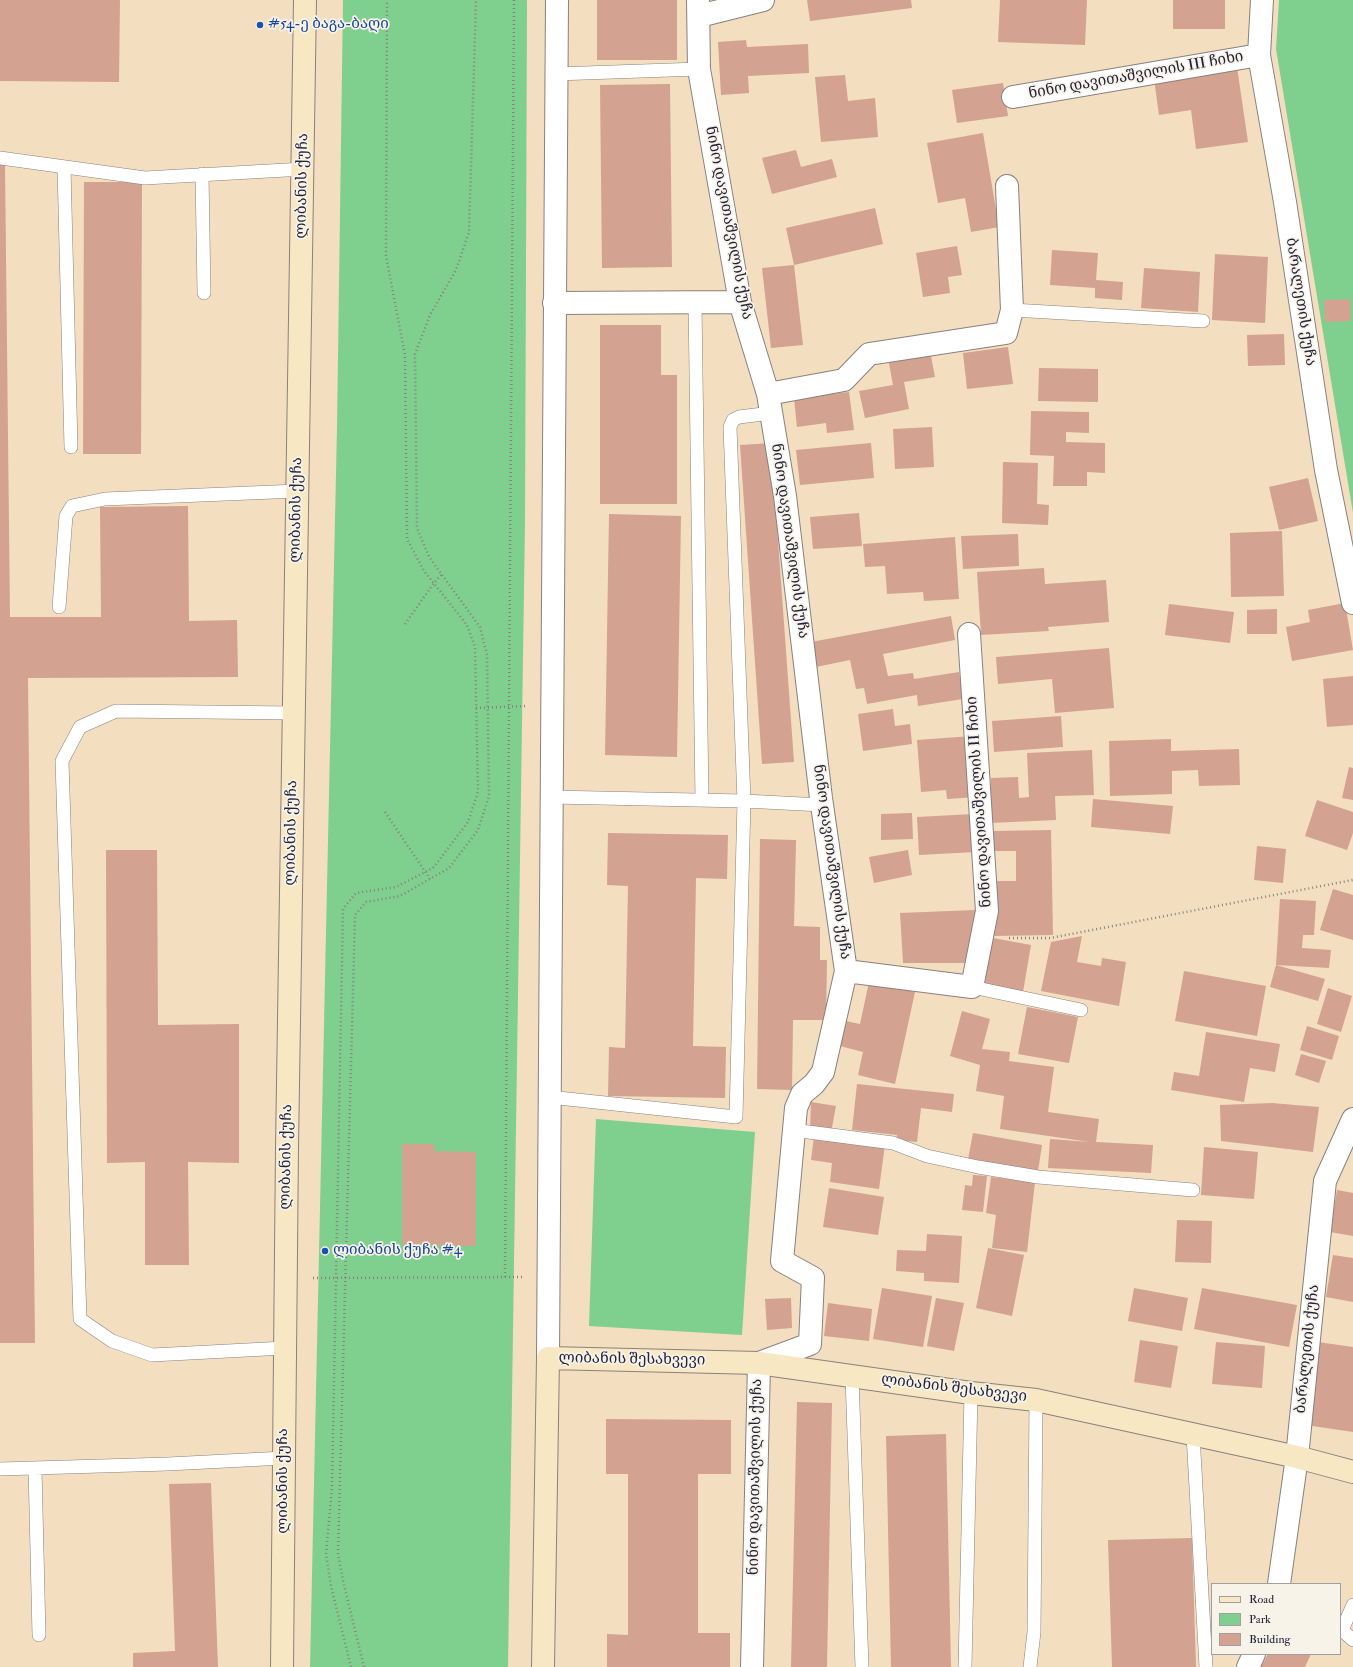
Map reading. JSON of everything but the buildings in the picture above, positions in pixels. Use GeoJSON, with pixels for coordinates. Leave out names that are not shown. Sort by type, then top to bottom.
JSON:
{"type":"FeatureCollection","features":[{"type":"Feature","properties":{"kind":"street","name":"ლიბანის ქუჩა"},"geometry":{"type":"LineString","coordinates":[[282,1667],[294,713],[306,0]]}},
{"type":"Feature","properties":{"kind":"street"},"geometry":{"type":"LineString","coordinates":[[544,1667],[548,1358],[557,0]]}},
{"type":"Feature","properties":{"kind":"street"},"geometry":{"type":"LineString","coordinates":[[698,8],[763,0]]}},
{"type":"Feature","properties":{"kind":"street","name":"ბარალეთის ქუჩა"},"geometry":{"type":"LineString","coordinates":[[1262,0],[1259,55],[1284,202],[1326,470],[1353,603]]}},
{"type":"Feature","properties":{"kind":"street","name":"ნინო დავითაშვილის ქუჩა"},"geometry":{"type":"LineString","coordinates":[[698,8],[699,69],[740,302],[769,404],[785,496],[822,805],[846,971],[823,1072],[814,1084],[802,1094],[796,1108],[793,1130],[782,1261],[813,1278],[810,1344],[759,1363],[752,1667]]}},
{"type":"Feature","properties":{"kind":"street","name":"ნინო დავითაშვილის III ჩიხი"},"geometry":{"type":"LineString","coordinates":[[1013,97],[1259,55]]}},
{"type":"Feature","properties":{"kind":"street"},"geometry":{"type":"LineString","coordinates":[[769,404],[844,380],[869,354],[1006,333],[1012,310],[1007,186]]}},
{"type":"Feature","properties":{"kind":"street"},"geometry":{"type":"LineString","coordinates":[[554,302],[740,302]]}},
{"type":"Feature","properties":{"kind":"street","name":"ნინო დავითაშვილის II ჩიხი"},"geometry":{"type":"LineString","coordinates":[[969,634],[987,911],[972,987]]}},
{"type":"Feature","properties":{"kind":"street"},"geometry":{"type":"LineString","coordinates":[[846,971],[972,987]]}},
{"type":"Feature","properties":{"kind":"street","name":"ბარალეთის ქუჩა"},"geometry":{"type":"LineString","coordinates":[[1279,1583],[1297,1457],[1325,1182],[1353,1119]]}},
{"type":"Feature","properties":{"kind":"street","name":"ლიბანის შესახვევი"},"geometry":{"type":"LineString","coordinates":[[548,1358],[759,1363],[971,1393],[1036,1400],[1297,1457],[1353,1472]]}},
{"type":"Feature","properties":{"kind":"street"},"geometry":{"type":"LineString","coordinates":[[1248,1667],[1254,1655]]}},
{"type":"Feature","properties":{"kind":"lane"},"geometry":{"type":"LineString","coordinates":[[556,74],[699,69]]}},
{"type":"Feature","properties":{"kind":"lane"},"geometry":{"type":"LineString","coordinates":[[0,158],[145,178],[304,169]]}},
{"type":"Feature","properties":{"kind":"lane"},"geometry":{"type":"LineString","coordinates":[[64,167],[71,447]]}},
{"type":"Feature","properties":{"kind":"lane"},"geometry":{"type":"LineString","coordinates":[[202,174],[204,293]]}},
{"type":"Feature","properties":{"kind":"lane"},"geometry":{"type":"LineString","coordinates":[[695,302],[702,800]]}},
{"type":"Feature","properties":{"kind":"lane"},"geometry":{"type":"LineString","coordinates":[[1012,310],[1203,321]]}},
{"type":"Feature","properties":{"kind":"lane"},"geometry":{"type":"LineString","coordinates":[[549,1097],[736,1117],[744,801],[730,427],[733,420],[769,404]]}},
{"type":"Feature","properties":{"kind":"lane"},"geometry":{"type":"LineString","coordinates":[[60,607],[66,516],[72,506],[104,499],[298,491]]}},
{"type":"Feature","properties":{"kind":"lane"},"geometry":{"type":"LineString","coordinates":[[285,1348],[152,1355],[112,1341],[80,1319],[62,761],[80,727],[116,711],[294,713]]}},
{"type":"Feature","properties":{"kind":"lane"},"geometry":{"type":"LineString","coordinates":[[551,797],[744,801],[822,805]]}},
{"type":"Feature","properties":{"kind":"lane"},"geometry":{"type":"LineString","coordinates":[[972,987],[1081,1010]]}},
{"type":"Feature","properties":{"kind":"lane"},"geometry":{"type":"LineString","coordinates":[[793,1130],[893,1143],[934,1157],[978,1167],[1038,1177],[1193,1190]]}},
{"type":"Feature","properties":{"kind":"lane"},"geometry":{"type":"LineString","coordinates":[[852,1376],[862,1667]]}},
{"type":"Feature","properties":{"kind":"lane"},"geometry":{"type":"LineString","coordinates":[[965,1667],[971,1393]]}},
{"type":"Feature","properties":{"kind":"lane"},"geometry":{"type":"LineString","coordinates":[[1030,1667],[1034,1632],[1036,1400]]}},
{"type":"Feature","properties":{"kind":"lane"},"geometry":{"type":"LineString","coordinates":[[1193,1434],[1206,1667]]}},
{"type":"Feature","properties":{"kind":"lane"},"geometry":{"type":"LineString","coordinates":[[0,1469],[168,1464],[284,1458]]}},
{"type":"Feature","properties":{"kind":"lane"},"geometry":{"type":"LineString","coordinates":[[35,1468],[39,1635]]}},
{"type":"Feature","properties":{"kind":"lane"},"geometry":{"type":"LineString","coordinates":[[1353,1605],[1342,1630],[1353,1640]]}},
{"type":"Feature","properties":{"kind":"path"},"geometry":{"type":"LineString","coordinates":[[351,1667],[331,1586],[326,1554],[332,1488],[343,909],[356,893],[396,887],[433,868],[468,822],[478,792],[475,647],[467,625],[424,571],[406,539],[405,355],[386,256],[386,0]]}},
{"type":"Feature","properties":{"kind":"path"},"geometry":{"type":"LineString","coordinates":[[364,1667],[338,1554],[356,915],[366,902],[400,896],[449,868],[478,830],[489,796],[487,655],[480,627],[429,556],[417,528],[415,354],[430,315],[456,270],[469,232],[476,0]]}},
{"type":"Feature","properties":{"kind":"path"},"geometry":{"type":"LineString","coordinates":[[286,1278],[505,1277],[514,0]]}},
{"type":"Feature","properties":{"kind":"path"},"geometry":{"type":"LineString","coordinates":[[405,624],[442,574]]}},
{"type":"Feature","properties":{"kind":"path"},"geometry":{"type":"LineString","coordinates":[[476,708],[552,705]]}},
{"type":"Feature","properties":{"kind":"path"},"geometry":{"type":"LineString","coordinates":[[385,812],[430,879]]}},
{"type":"Feature","properties":{"kind":"path"},"geometry":{"type":"LineString","coordinates":[[982,937],[1018,939],[1050,938],[1353,880]]}},
{"type":"Feature","properties":{"kind":"green space"},"geometry":{"type":"Polygon","coordinates":[[[343,0],[527,0],[525,522],[508,1667],[310,1667],[337,428],[343,0]]]}},
{"type":"Feature","properties":{"kind":"green space"},"geometry":{"type":"Polygon","coordinates":[[[1279,0],[1353,0],[1353,513],[1276,49],[1279,0]]]}},
{"type":"Feature","properties":{"kind":"green space"},"geometry":{"type":"Polygon","coordinates":[[[596,1119],[755,1132],[742,1335],[589,1326],[596,1119]]]}},
{"type":"Feature","properties":{"kind":"place","name":"#54-ე ბაგა-ბაღი"},"geometry":{"type":"Point","coordinates":[260,25]}},
{"type":"Feature","properties":{"kind":"place","name":"ლიბანის ქუჩა #4"},"geometry":{"type":"Point","coordinates":[325,1251]}}]}
